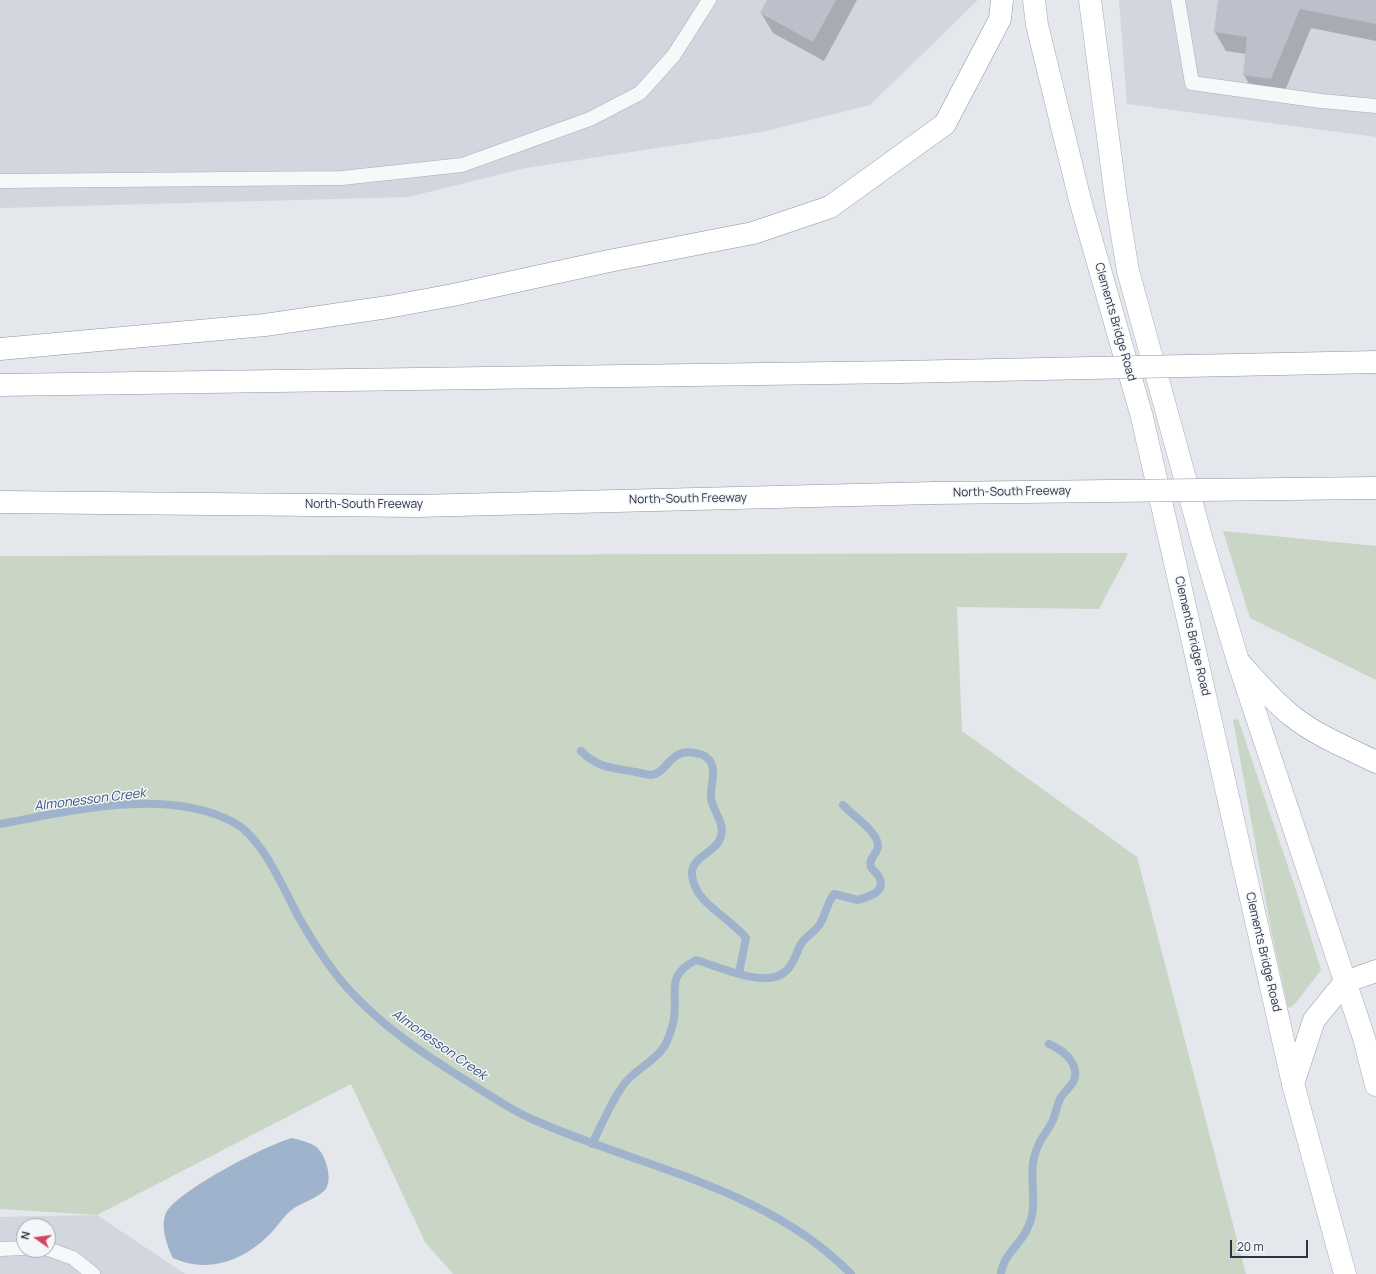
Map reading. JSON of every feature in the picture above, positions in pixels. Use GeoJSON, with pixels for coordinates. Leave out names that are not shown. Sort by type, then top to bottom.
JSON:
{"type":"FeatureCollection","features":[{"type":"Feature","properties":{"kind":"main road"},"geometry":{"type":"LineString","coordinates":[[0,349],[257,325],[388,307],[453,296],[609,261],[753,233],[830,207],[945,124],[1000,19],[1002,0]]}},
{"type":"Feature","properties":{"kind":"main road","name":"Clements Bridge Road"},"geometry":{"type":"LineString","coordinates":[[1034,0],[1037,25],[1080,200],[1142,417],[1293,1084],[1345,1274]]}},
{"type":"Feature","properties":{"kind":"main road"},"geometry":{"type":"LineString","coordinates":[[1090,0],[1116,198],[1128,271],[1203,544],[1238,661],[1364,1038],[1376,1085]]}},
{"type":"Feature","properties":{"kind":"main road"},"geometry":{"type":"LineString","coordinates":[[0,384],[901,372],[1376,362]]}},
{"type":"Feature","properties":{"kind":"main road","name":"North-South Freeway"},"geometry":{"type":"LineString","coordinates":[[0,502],[416,506],[934,493],[1376,488]]}},
{"type":"Feature","properties":{"kind":"main road"},"geometry":{"type":"LineString","coordinates":[[1238,661],[1269,695],[1293,717],[1330,740],[1376,762]]}},
{"type":"Feature","properties":{"kind":"main road"},"geometry":{"type":"LineString","coordinates":[[1293,1084],[1314,1020],[1345,982],[1376,971]]}},
{"type":"Feature","properties":{"kind":"lane"},"geometry":{"type":"LineString","coordinates":[[0,181],[342,178],[462,165],[590,119],[640,93],[674,55],[708,0]]}},
{"type":"Feature","properties":{"kind":"lane"},"geometry":{"type":"LineString","coordinates":[[1178,0],[1192,84],[1322,101],[1376,106]]}},
{"type":"Feature","properties":{"kind":"lane"},"geometry":{"type":"LineString","coordinates":[[0,1249],[16,1248]]}},
{"type":"Feature","properties":{"kind":"lane"},"geometry":{"type":"LineString","coordinates":[[56,1252],[73,1258],[93,1274]]}},
{"type":"Feature","properties":{"kind":"shaded area"},"geometry":{"type":"Polygon","coordinates":[[[0,0],[978,0],[870,105],[762,132],[526,168],[408,197],[0,208],[0,0]]]}},
{"type":"Feature","properties":{"kind":"shaded area"},"geometry":{"type":"Polygon","coordinates":[[[1119,0],[1376,0],[1376,137],[1127,104],[1119,0]]]}},
{"type":"Feature","properties":{"kind":"shaded area"},"geometry":{"type":"Polygon","coordinates":[[[97,1215],[185,1274],[0,1274],[0,1217],[97,1215]]]}},
{"type":"Feature","properties":{"kind":"green space"},"geometry":{"type":"Polygon","coordinates":[[[1223,531],[1376,546],[1376,680],[1250,618],[1223,531]]]}},
{"type":"Feature","properties":{"kind":"green space"},"geometry":{"type":"Polygon","coordinates":[[[1127,553],[1127,556],[1099,609],[957,607],[962,731],[1137,857],[1246,1274],[453,1274],[425,1242],[351,1084],[97,1215],[0,1209],[0,556],[1127,553]]]}},
{"type":"Feature","properties":{"kind":"green space"},"geometry":{"type":"Polygon","coordinates":[[[1238,719],[1297,893],[1321,970],[1294,1005],[1288,1008],[1271,930],[1233,720],[1238,719]]]}},
{"type":"Feature","properties":{"kind":"water"},"geometry":{"type":"Polygon","coordinates":[[[292,1138],[307,1142],[319,1149],[327,1166],[329,1180],[325,1190],[316,1197],[292,1209],[259,1244],[236,1258],[211,1265],[199,1265],[186,1263],[173,1258],[164,1230],[164,1218],[166,1213],[174,1204],[204,1181],[223,1170],[280,1142],[292,1138]]]}},
{"type":"Feature","properties":{"kind":"building"},"geometry":{"type":"Polygon","coordinates":[[[767,0],[836,0],[813,42],[760,13],[767,0]]]}},
{"type":"Feature","properties":{"kind":"building"},"geometry":{"type":"Polygon","coordinates":[[[1218,0],[1376,0],[1376,24],[1300,9],[1271,79],[1243,75],[1247,37],[1214,32],[1218,0]]]}},
{"type":"Feature","properties":{"kind":"waterway"},"geometry":{"type":"LineString","coordinates":[[581,751],[587,757],[600,764],[649,775],[657,773],[674,757],[686,752],[705,756],[710,761],[713,770],[711,798],[722,830],[719,841],[712,849],[698,860],[695,864],[692,875],[694,885],[699,894],[714,910],[732,924],[746,938],[739,973]]}},
{"type":"Feature","properties":{"kind":"waterway","name":"Almonesson Creek"},"geometry":{"type":"LineString","coordinates":[[0,824],[87,808],[148,804],[178,806],[207,812],[233,822],[243,829],[262,850],[297,914],[334,972],[351,992],[370,1010],[408,1042],[476,1087],[527,1117],[575,1137],[701,1182],[742,1200],[781,1220],[817,1244],[851,1274]]}},
{"type":"Feature","properties":{"kind":"waterway"},"geometry":{"type":"LineString","coordinates":[[592,1144],[624,1084],[629,1078],[653,1059],[667,1041],[674,1018],[676,978],[686,966],[696,960],[742,975],[767,978],[777,976],[789,968],[801,944],[820,924],[834,894],[858,900],[870,896],[878,891],[881,884],[880,879],[870,864],[878,847],[877,841],[865,824],[843,805]]}},
{"type":"Feature","properties":{"kind":"waterway"},"geometry":{"type":"LineString","coordinates":[[1001,1274],[1005,1261],[1025,1233],[1032,1217],[1032,1176],[1035,1155],[1053,1120],[1058,1103],[1073,1082],[1075,1075],[1074,1066],[1069,1058],[1062,1051],[1049,1044]]}}]}
